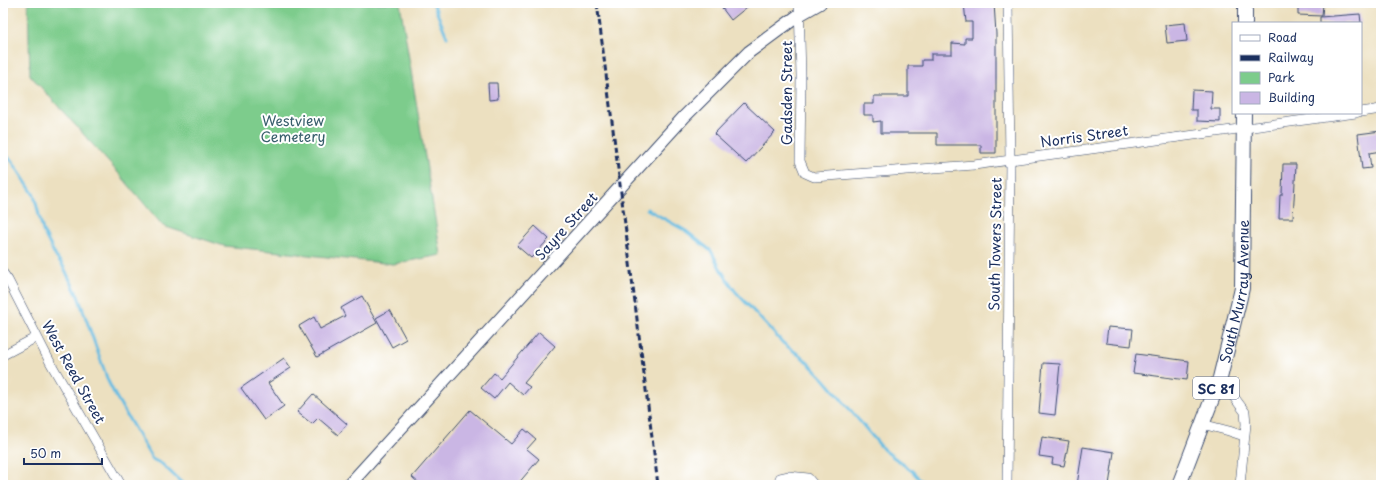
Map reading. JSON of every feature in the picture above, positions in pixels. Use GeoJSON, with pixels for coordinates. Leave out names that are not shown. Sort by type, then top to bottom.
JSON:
{"type":"FeatureCollection","features":[{"type":"Feature","properties":{"kind":"main road","name":"Sayre Street"},"geometry":{"type":"LineString","coordinates":[[350,485],[684,118],[749,52],[799,15],[820,3]]}},
{"type":"Feature","properties":{"kind":"main road"},"geometry":{"type":"LineString","coordinates":[[1245,3],[1245,22]]}},
{"type":"Feature","properties":{"kind":"main road","name":"South Murray Avenue"},"geometry":{"type":"LineString","coordinates":[[1179,485],[1220,378],[1242,288],[1244,114]]}},
{"type":"Feature","properties":{"kind":"street","name":"Gadsden Street"},"geometry":{"type":"LineString","coordinates":[[799,3],[801,76],[800,161],[805,173],[814,177]]}},
{"type":"Feature","properties":{"kind":"street","name":"South Towers Street"},"geometry":{"type":"LineString","coordinates":[[1007,485],[1010,160],[1008,3]]}},
{"type":"Feature","properties":{"kind":"street"},"geometry":{"type":"LineString","coordinates":[[1362,112],[1381,110]]}},
{"type":"Feature","properties":{"kind":"street","name":"Norris Street"},"geometry":{"type":"LineString","coordinates":[[814,177],[974,165],[1349,114]]}},
{"type":"Feature","properties":{"kind":"street","name":"West Reed Street"},"geometry":{"type":"LineString","coordinates":[[3,273],[50,362],[121,485]]}},
{"type":"Feature","properties":{"kind":"street"},"geometry":{"type":"LineString","coordinates":[[3,355],[37,337]]}},
{"type":"Feature","properties":{"kind":"street"},"geometry":{"type":"LineString","coordinates":[[1220,378],[1244,412],[1246,424],[1240,485]]}},
{"type":"Feature","properties":{"kind":"street"},"geometry":{"type":"LineString","coordinates":[[1202,424],[1244,436]]}},
{"type":"Feature","properties":{"kind":"street"},"geometry":{"type":"LineString","coordinates":[[778,485],[780,478],[789,476],[808,478],[814,485]]}},
{"type":"Feature","properties":{"kind":"green space","name":"Westview Cemetery"},"geometry":{"type":"Polygon","coordinates":[[[28,3],[400,3],[441,255],[393,264],[224,246],[163,226],[121,176],[30,75],[28,3]]]}},
{"type":"Feature","properties":{"kind":"building"},"geometry":{"type":"Polygon","coordinates":[[[728,3],[752,3],[731,20],[722,8],[728,3]]]}},
{"type":"Feature","properties":{"kind":"building"},"geometry":{"type":"Polygon","coordinates":[[[964,3],[994,3],[996,34],[996,153],[981,153],[981,145],[937,145],[937,133],[881,133],[881,121],[873,122],[873,115],[864,115],[864,104],[874,104],[874,96],[908,96],[908,66],[922,66],[922,60],[931,60],[931,54],[952,54],[952,43],[965,44],[965,38],[972,38],[972,22],[966,22],[964,3]]]}},
{"type":"Feature","properties":{"kind":"building"},"geometry":{"type":"Polygon","coordinates":[[[1298,3],[1323,3],[1322,16],[1298,15],[1298,3]]]}},
{"type":"Feature","properties":{"kind":"building"},"geometry":{"type":"Polygon","coordinates":[[[1360,14],[1361,22],[1320,22],[1320,17],[1360,14]]]}},
{"type":"Feature","properties":{"kind":"building"},"geometry":{"type":"Polygon","coordinates":[[[1185,23],[1187,41],[1167,43],[1165,25],[1185,23]]]}},
{"type":"Feature","properties":{"kind":"building"},"geometry":{"type":"Polygon","coordinates":[[[488,83],[497,83],[498,99],[489,100],[488,83]]]}},
{"type":"Feature","properties":{"kind":"building"},"geometry":{"type":"Polygon","coordinates":[[[1192,90],[1212,91],[1211,109],[1220,109],[1220,122],[1197,121],[1197,110],[1191,110],[1192,90]]]}},
{"type":"Feature","properties":{"kind":"building"},"geometry":{"type":"Polygon","coordinates":[[[744,103],[775,132],[746,163],[714,134],[744,103]]]}},
{"type":"Feature","properties":{"kind":"building"},"geometry":{"type":"Polygon","coordinates":[[[1381,131],[1381,151],[1369,153],[1371,168],[1362,169],[1358,134],[1381,131]]]}},
{"type":"Feature","properties":{"kind":"building"},"geometry":{"type":"Polygon","coordinates":[[[1283,164],[1296,164],[1293,218],[1279,218],[1280,195],[1282,195],[1283,164]]]}},
{"type":"Feature","properties":{"kind":"building"},"geometry":{"type":"Polygon","coordinates":[[[535,226],[549,239],[531,258],[517,246],[535,226]]]}},
{"type":"Feature","properties":{"kind":"building"},"geometry":{"type":"Polygon","coordinates":[[[362,296],[377,323],[317,357],[299,326],[314,317],[320,329],[345,316],[341,308],[362,296]]]}},
{"type":"Feature","properties":{"kind":"building"},"geometry":{"type":"Polygon","coordinates":[[[390,310],[406,339],[392,347],[376,318],[390,310]]]}},
{"type":"Feature","properties":{"kind":"building"},"geometry":{"type":"Polygon","coordinates":[[[1108,327],[1133,329],[1131,346],[1106,343],[1108,327]]]}},
{"type":"Feature","properties":{"kind":"building"},"geometry":{"type":"Polygon","coordinates":[[[539,332],[555,346],[524,383],[530,387],[523,395],[508,382],[494,399],[481,388],[494,373],[500,378],[539,332]]]}},
{"type":"Feature","properties":{"kind":"building"},"geometry":{"type":"Polygon","coordinates":[[[1136,354],[1189,361],[1187,380],[1133,373],[1136,354]]]}},
{"type":"Feature","properties":{"kind":"building"},"geometry":{"type":"Polygon","coordinates":[[[284,358],[291,368],[268,383],[284,406],[264,420],[241,388],[284,358]]]}},
{"type":"Feature","properties":{"kind":"building"},"geometry":{"type":"Polygon","coordinates":[[[1043,363],[1060,364],[1055,415],[1039,413],[1043,363]]]}},
{"type":"Feature","properties":{"kind":"building"},"geometry":{"type":"Polygon","coordinates":[[[313,394],[347,424],[338,435],[318,418],[312,424],[297,412],[313,394]]]}},
{"type":"Feature","properties":{"kind":"building"},"geometry":{"type":"Polygon","coordinates":[[[470,410],[511,444],[524,429],[536,439],[527,449],[539,459],[517,485],[421,485],[412,477],[470,410]]]}},
{"type":"Feature","properties":{"kind":"building"},"geometry":{"type":"Polygon","coordinates":[[[1042,437],[1069,441],[1064,466],[1052,464],[1053,458],[1039,456],[1042,437]]]}},
{"type":"Feature","properties":{"kind":"building"},"geometry":{"type":"Polygon","coordinates":[[[1083,447],[1114,452],[1109,485],[1077,485],[1083,447]]]}},
{"type":"Feature","properties":{"kind":"waterway"},"geometry":{"type":"LineString","coordinates":[[433,3],[447,37]]}},
{"type":"Feature","properties":{"kind":"waterway"},"geometry":{"type":"LineString","coordinates":[[3,152],[12,161],[34,195],[43,231],[78,296],[108,381],[115,395],[152,459],[162,464],[184,485]]}},
{"type":"Feature","properties":{"kind":"waterway"},"geometry":{"type":"LineString","coordinates":[[647,209],[686,231],[711,251],[721,270],[735,291],[783,343],[803,358],[825,380],[884,450],[912,471],[925,485]]}},
{"type":"Feature","properties":{"kind":"railway"},"geometry":{"type":"LineString","coordinates":[[597,3],[658,485]]}}]}
